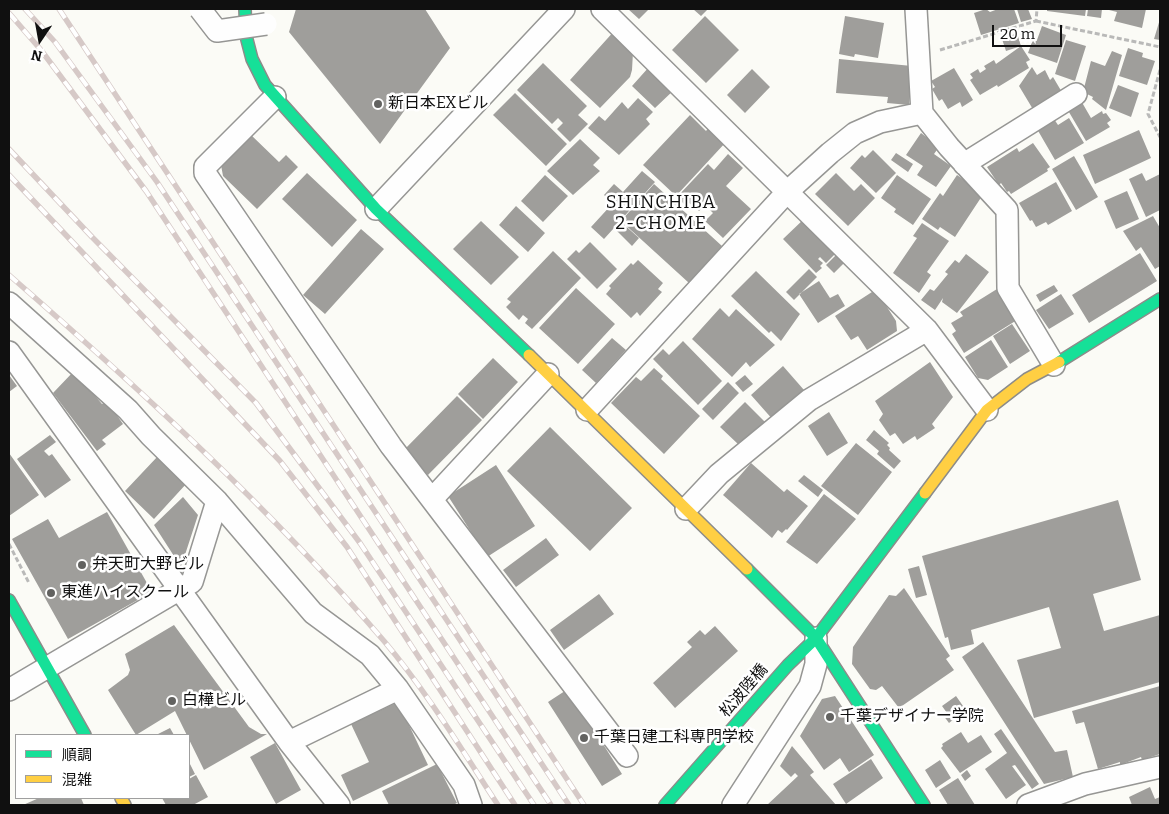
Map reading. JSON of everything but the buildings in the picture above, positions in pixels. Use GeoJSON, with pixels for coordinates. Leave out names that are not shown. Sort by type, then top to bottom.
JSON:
{"type":"FeatureCollection","features":[{"type":"Feature","properties":{"kind":"street"},"geometry":{"type":"LineString","coordinates":[[200,9],[217,31],[266,24]]}},
{"type":"Feature","properties":{"kind":"street"},"geometry":{"type":"LineString","coordinates":[[245,9],[246,36],[252,59],[265,85],[376,210],[587,410],[816,638],[924,805]]}},
{"type":"Feature","properties":{"kind":"street"},"geometry":{"type":"LineString","coordinates":[[376,210],[564,9]]}},
{"type":"Feature","properties":{"kind":"street"},"geometry":{"type":"LineString","coordinates":[[602,9],[927,330],[987,410]]}},
{"type":"Feature","properties":{"kind":"street"},"geometry":{"type":"LineString","coordinates":[[916,9],[922,113],[964,164],[1007,210],[1008,288],[1054,365]]}},
{"type":"Feature","properties":{"kind":"street"},"geometry":{"type":"LineString","coordinates":[[964,164],[1076,94]]}},
{"type":"Feature","properties":{"kind":"street"},"geometry":{"type":"LineString","coordinates":[[275,96],[205,167],[205,172],[391,446],[433,498],[628,756]]}},
{"type":"Feature","properties":{"kind":"street"},"geometry":{"type":"LineString","coordinates":[[587,410],[787,192],[856,133],[880,122],[922,113]]}},
{"type":"Feature","properties":{"kind":"street","name":"松波陸橋"},"geometry":{"type":"LineString","coordinates":[[665,805],[788,665],[816,638],[987,410],[1027,379],[1054,365],[1160,299]]}},
{"type":"Feature","properties":{"kind":"street"},"geometry":{"type":"LineString","coordinates":[[9,303],[128,410],[151,436],[217,501],[313,613],[370,655],[398,689],[464,785],[471,805]]}},
{"type":"Feature","properties":{"kind":"street"},"geometry":{"type":"LineString","coordinates":[[686,509],[719,474],[808,400],[927,330]]}},
{"type":"Feature","properties":{"kind":"street"},"geometry":{"type":"LineString","coordinates":[[9,352],[290,742],[339,805]]}},
{"type":"Feature","properties":{"kind":"street"},"geometry":{"type":"LineString","coordinates":[[433,498],[548,374]]}},
{"type":"Feature","properties":{"kind":"street"},"geometry":{"type":"LineString","coordinates":[[9,690],[192,582],[217,501]]}},
{"type":"Feature","properties":{"kind":"street"},"geometry":{"type":"LineString","coordinates":[[9,600],[84,734]]}},
{"type":"Feature","properties":{"kind":"street"},"geometry":{"type":"LineString","coordinates":[[733,805],[810,686],[816,664],[816,638]]}},
{"type":"Feature","properties":{"kind":"street"},"geometry":{"type":"LineString","coordinates":[[290,742],[398,689]]}},
{"type":"Feature","properties":{"kind":"street"},"geometry":{"type":"LineString","coordinates":[[1028,805],[1049,795],[1085,784],[1160,768]]}},
{"type":"Feature","properties":{"kind":"path"},"geometry":{"type":"LineString","coordinates":[[1036,20],[1037,9]]}},
{"type":"Feature","properties":{"kind":"path"},"geometry":{"type":"LineString","coordinates":[[919,56],[1036,20],[1160,47]]}},
{"type":"Feature","properties":{"kind":"path"},"geometry":{"type":"LineString","coordinates":[[1160,70],[1148,114],[1160,137]]}},
{"type":"Feature","properties":{"kind":"railway"},"geometry":{"type":"LineString","coordinates":[[25,9],[55,42],[157,182],[569,805]]}},
{"type":"Feature","properties":{"kind":"railway"},"geometry":{"type":"LineString","coordinates":[[59,9],[584,805]]}},
{"type":"Feature","properties":{"kind":"railway"},"geometry":{"type":"LineString","coordinates":[[9,13],[41,50],[146,191],[551,805]]}},
{"type":"Feature","properties":{"kind":"railway"},"geometry":{"type":"LineString","coordinates":[[9,149],[92,237],[256,403],[360,543],[534,805]]}},
{"type":"Feature","properties":{"kind":"railway"},"geometry":{"type":"LineString","coordinates":[[9,175],[280,461],[347,547],[515,805]]}},
{"type":"Feature","properties":{"kind":"railway"},"geometry":{"type":"LineString","coordinates":[[9,275],[156,406],[250,497],[341,592],[415,680],[498,805]]}},
{"type":"Feature","properties":{"kind":"traffic: fast"},"geometry":{"type":"LineString","coordinates":[[245,9],[246,36],[252,59],[265,85],[376,209],[529,355]]}},
{"type":"Feature","properties":{"kind":"traffic: fast"},"geometry":{"type":"LineString","coordinates":[[1059,362],[1160,299]]}},
{"type":"Feature","properties":{"kind":"traffic: fast"},"geometry":{"type":"LineString","coordinates":[[665,805],[788,665],[816,638],[925,493]]}},
{"type":"Feature","properties":{"kind":"traffic: fast"},"geometry":{"type":"LineString","coordinates":[[747,569],[816,638],[924,805]]}},
{"type":"Feature","properties":{"kind":"traffic: fast"},"geometry":{"type":"LineString","coordinates":[[9,600],[84,734]]}},
{"type":"Feature","properties":{"kind":"traffic: slow"},"geometry":{"type":"LineString","coordinates":[[529,355],[747,569]]}},
{"type":"Feature","properties":{"kind":"traffic: slow"},"geometry":{"type":"LineString","coordinates":[[925,493],[987,410],[1027,379],[1059,362]]}},
{"type":"Feature","properties":{"kind":"traffic: slow"},"geometry":{"type":"LineString","coordinates":[[122,799],[125,805]]}},
{"type":"Feature","properties":{"kind":"place","name":"新日本EXビル"},"geometry":{"type":"Point","coordinates":[378,104]}},
{"type":"Feature","properties":{"kind":"place","name":"弁天町大野ビル"},"geometry":{"type":"Point","coordinates":[82,565]}},
{"type":"Feature","properties":{"kind":"place","name":"東進ハイスクール"},"geometry":{"type":"Point","coordinates":[51,593]}},
{"type":"Feature","properties":{"kind":"place","name":"白樺ビル"},"geometry":{"type":"Point","coordinates":[172,701]}},
{"type":"Feature","properties":{"kind":"place","name":"千葉デザイナー学院"},"geometry":{"type":"Point","coordinates":[830,717]}},
{"type":"Feature","properties":{"kind":"place","name":"千葉日建工科専門学校"},"geometry":{"type":"Point","coordinates":[584,738]}},
{"type":"Feature","properties":{"kind":"district","name":"SHINCHIBA 2-CHOME"},"geometry":{"type":"Point","coordinates":[661,213]}}]}
